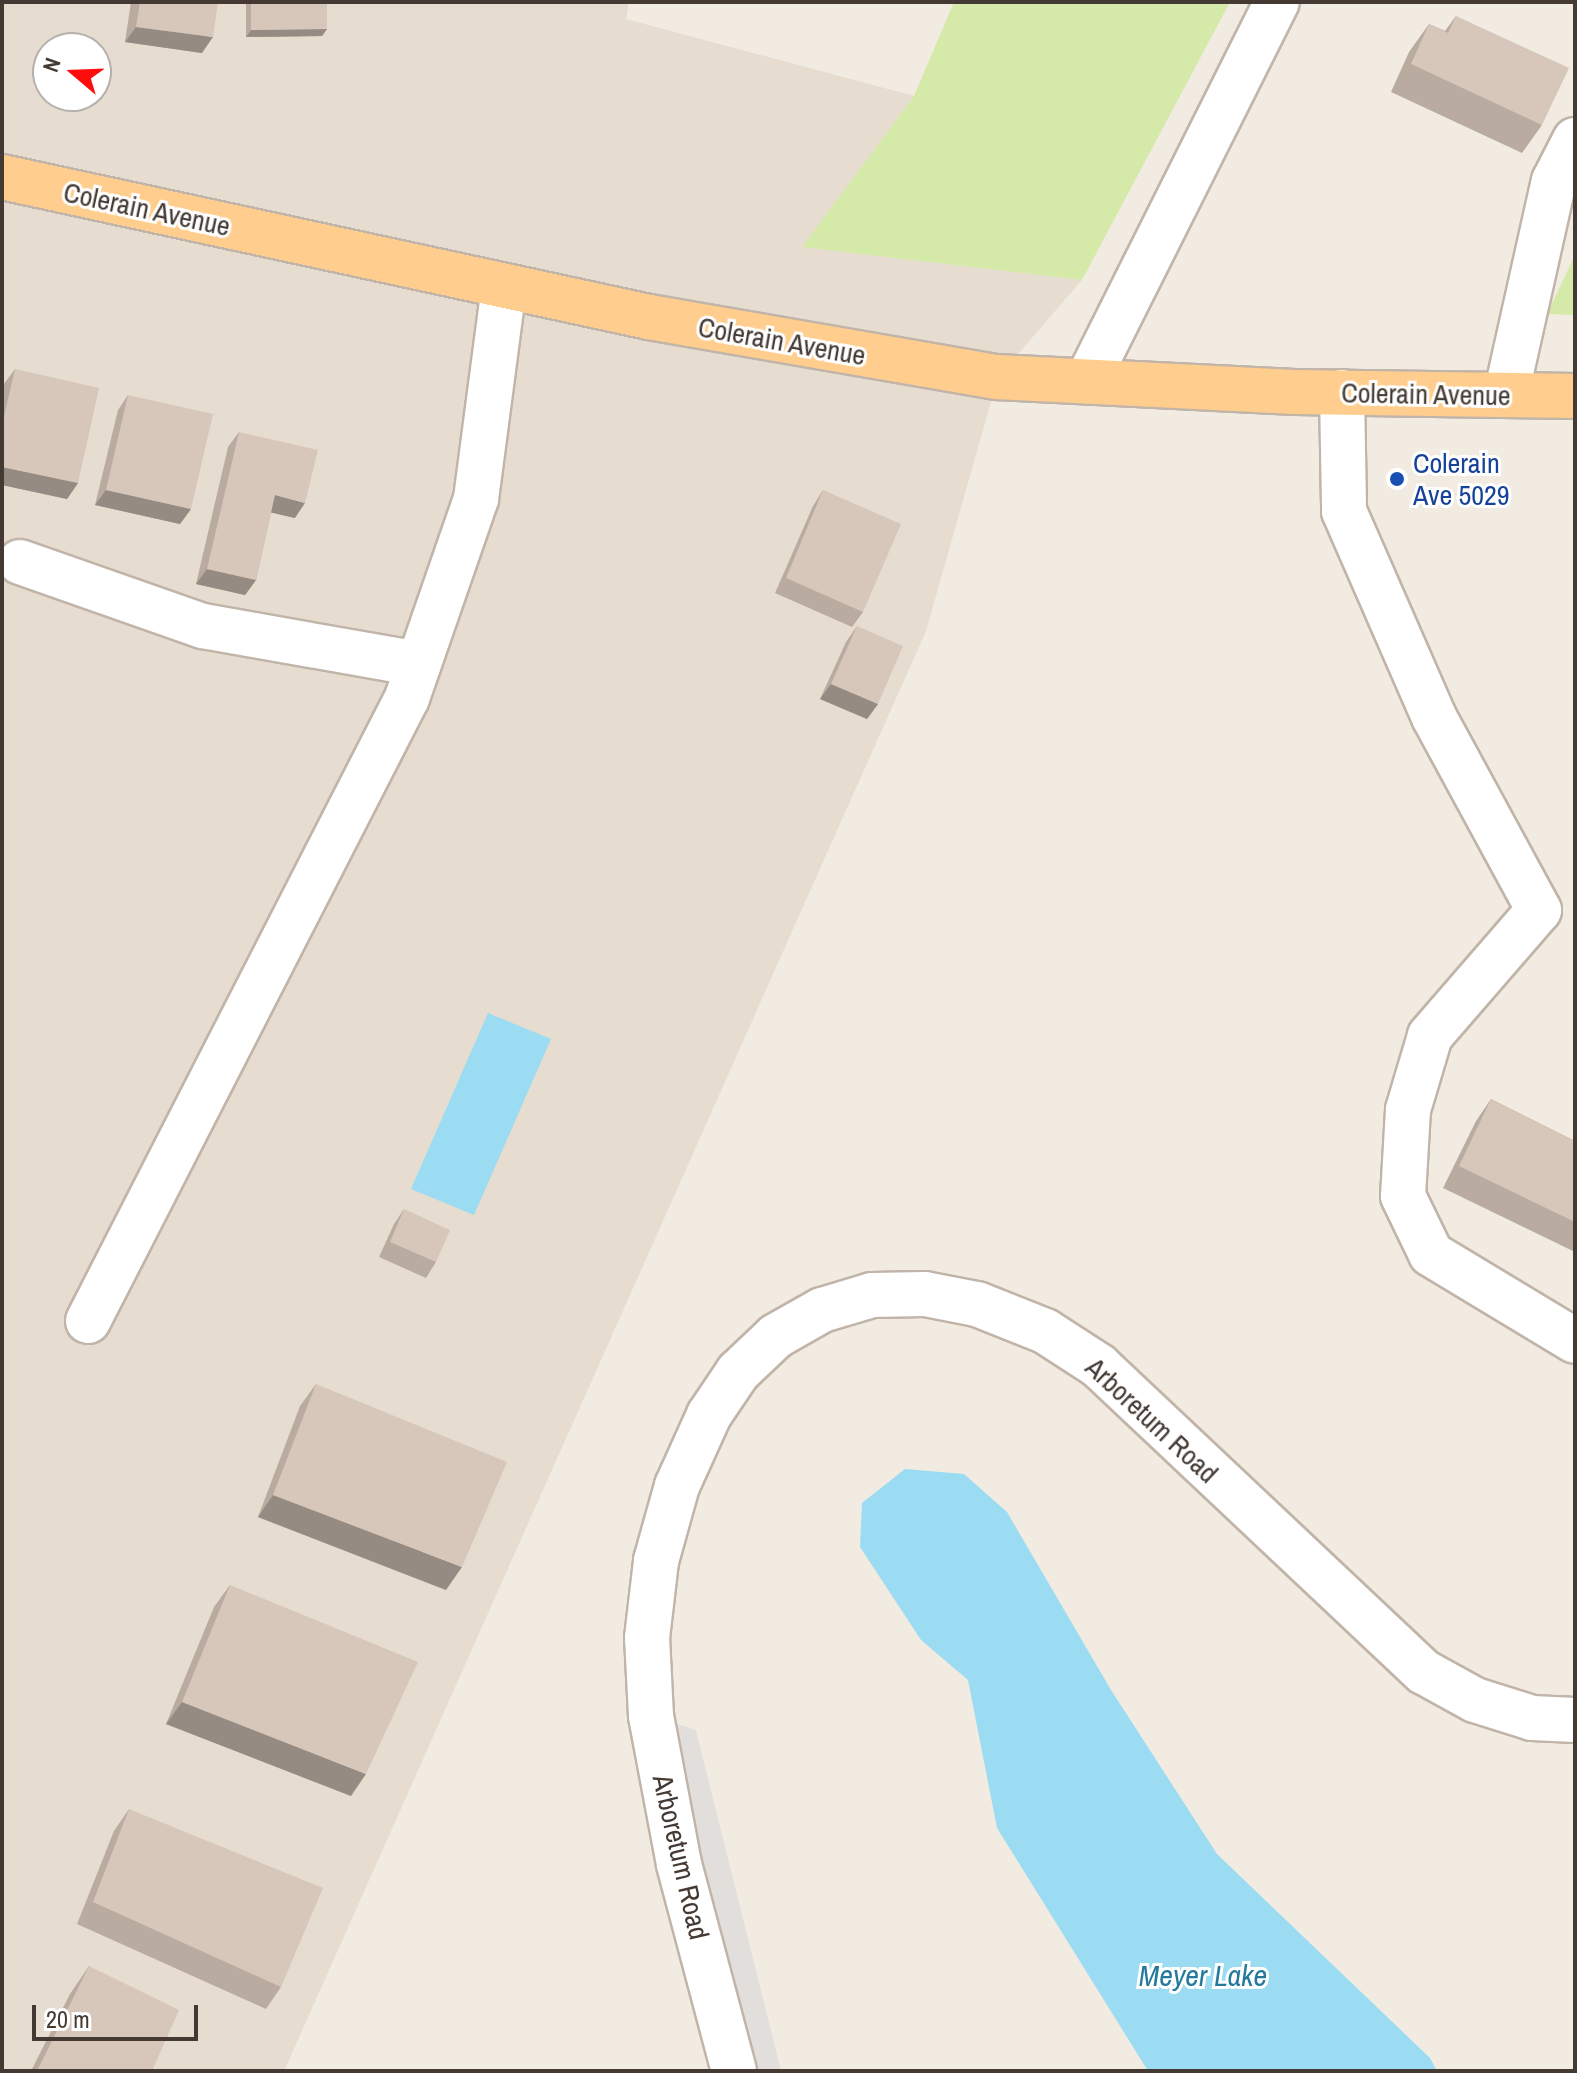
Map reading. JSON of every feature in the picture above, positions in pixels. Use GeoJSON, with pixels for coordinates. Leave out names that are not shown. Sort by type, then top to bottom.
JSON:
{"type":"FeatureCollection","features":[{"type":"Feature","properties":{"kind":"main road","name":"Colerain Avenue"},"geometry":{"type":"LineString","coordinates":[[2,177],[504,286],[814,349],[997,377],[1342,392],[1575,396]]}},
{"type":"Feature","properties":{"kind":"street"},"geometry":{"type":"LineString","coordinates":[[1087,381],[1277,2]]}},
{"type":"Feature","properties":{"kind":"street"},"geometry":{"type":"LineString","coordinates":[[1506,395],[1554,181],[1575,140]]}},
{"type":"Feature","properties":{"kind":"street"},"geometry":{"type":"LineString","coordinates":[[88,1321],[328,857],[419,664],[476,499],[504,286]]}},
{"type":"Feature","properties":{"kind":"street"},"geometry":{"type":"LineString","coordinates":[[1342,392],[1344,511],[1434,717],[1539,910],[1430,1036],[1408,1110],[1403,1196],[1431,1254],[1575,1341]]}},
{"type":"Feature","properties":{"kind":"street"},"geometry":{"type":"LineString","coordinates":[[20,562],[203,626],[419,664]]}},
{"type":"Feature","properties":{"kind":"street","name":"Arboretum Road"},"geometry":{"type":"LineString","coordinates":[[734,2071],[679,1864],[651,1716],[647,1638],[656,1561],[677,1486],[709,1415],[738,1372],[776,1336],[822,1310],[872,1295],[925,1294],[977,1304],[1045,1331],[1099,1366],[1424,1672],[1489,1705],[1532,1718],[1575,1720]]}},
{"type":"Feature","properties":{"kind":"shaded area"},"geometry":{"type":"Polygon","coordinates":[[[2,2],[629,2],[626,19],[914,96],[803,247],[1082,280],[998,377],[926,631],[284,2071],[2,2071],[2,2]]]}},
{"type":"Feature","properties":{"kind":"shaded area"},"geometry":{"type":"Polygon","coordinates":[[[651,1716],[696,1730],[781,2071],[734,2071],[651,1716]]]}},
{"type":"Feature","properties":{"kind":"green space"},"geometry":{"type":"Polygon","coordinates":[[[954,2],[1230,2],[1082,280],[802,247],[914,96],[954,2]]]}},
{"type":"Feature","properties":{"kind":"green space"},"geometry":{"type":"Polygon","coordinates":[[[1575,255],[1575,315],[1547,314],[1575,255]]]}},
{"type":"Feature","properties":{"kind":"water"},"geometry":{"type":"Polygon","coordinates":[[[488,1013],[551,1039],[474,1215],[411,1189],[488,1013]]]}},
{"type":"Feature","properties":{"kind":"water","name":"Meyer Lake"},"geometry":{"type":"Polygon","coordinates":[[[905,1469],[964,1474],[1007,1512],[1111,1690],[1217,1854],[1430,2058],[1437,2071],[1148,2071],[997,1828],[968,1680],[921,1640],[860,1547],[862,1503],[905,1469]]]}},
{"type":"Feature","properties":{"kind":"building"},"geometry":{"type":"Polygon","coordinates":[[[140,2],[218,2],[213,37],[136,27],[140,2]]]}},
{"type":"Feature","properties":{"kind":"building"},"geometry":{"type":"Polygon","coordinates":[[[251,2],[327,2],[327,29],[251,30],[251,2]]]}},
{"type":"Feature","properties":{"kind":"building"},"geometry":{"type":"Polygon","coordinates":[[[1456,16],[1569,68],[1542,125],[1411,64],[1429,24],[1448,33],[1456,16]]]}},
{"type":"Feature","properties":{"kind":"building"},"geometry":{"type":"Polygon","coordinates":[[[15,369],[99,388],[78,483],[2,467],[2,425],[15,369]]]}},
{"type":"Feature","properties":{"kind":"building"},"geometry":{"type":"Polygon","coordinates":[[[128,395],[213,414],[191,509],[106,490],[128,395]]]}},
{"type":"Feature","properties":{"kind":"building"},"geometry":{"type":"Polygon","coordinates":[[[239,432],[318,450],[305,503],[275,495],[256,580],[207,569],[239,432]]]}},
{"type":"Feature","properties":{"kind":"building"},"geometry":{"type":"Polygon","coordinates":[[[823,490],[901,524],[863,612],[786,578],[823,490]]]}},
{"type":"Feature","properties":{"kind":"building"},"geometry":{"type":"Polygon","coordinates":[[[857,626],[903,646],[878,704],[831,684],[857,626]]]}},
{"type":"Feature","properties":{"kind":"building"},"geometry":{"type":"Polygon","coordinates":[[[1491,1099],[1575,1141],[1575,1222],[1459,1166],[1491,1099]]]}},
{"type":"Feature","properties":{"kind":"building"},"geometry":{"type":"Polygon","coordinates":[[[404,1209],[450,1230],[436,1262],[390,1242],[404,1209]]]}},
{"type":"Feature","properties":{"kind":"building"},"geometry":{"type":"Polygon","coordinates":[[[316,1384],[507,1462],[462,1567],[273,1495],[316,1384]]]}},
{"type":"Feature","properties":{"kind":"building"},"geometry":{"type":"Polygon","coordinates":[[[230,1585],[418,1662],[366,1774],[182,1702],[230,1585]]]}},
{"type":"Feature","properties":{"kind":"building"},"geometry":{"type":"Polygon","coordinates":[[[129,1809],[323,1888],[281,1987],[93,1902],[129,1809]]]}},
{"type":"Feature","properties":{"kind":"building"},"geometry":{"type":"Polygon","coordinates":[[[89,1966],[179,2010],[152,2071],[37,2071],[89,1966]]]}},
{"type":"Feature","properties":{"kind":"place","name":"Colerain Ave 5029"},"geometry":{"type":"Point","coordinates":[1397,479]}}]}
